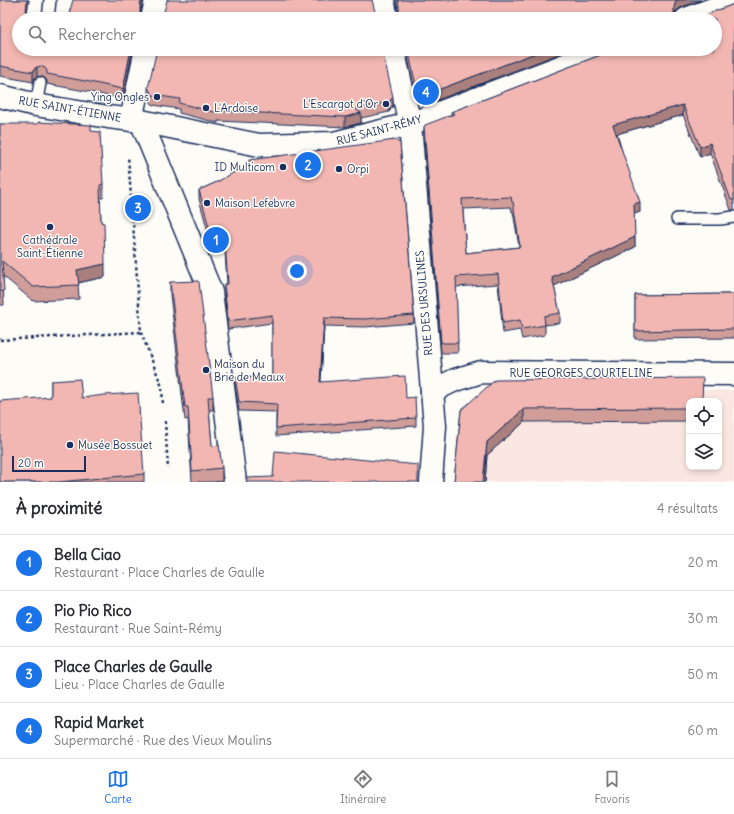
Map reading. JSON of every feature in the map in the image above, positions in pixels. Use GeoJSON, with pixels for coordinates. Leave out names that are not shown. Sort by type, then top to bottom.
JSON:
{"type":"FeatureCollection","features":[{"type":"Feature","properties":{"kind":"street"},"geometry":{"type":"LineString","coordinates":[[153,12],[156,0]]}},
{"type":"Feature","properties":{"kind":"street"},"geometry":{"type":"LineString","coordinates":[[383,0],[386,12]]}},
{"type":"Feature","properties":{"kind":"street"},"geometry":{"type":"LineString","coordinates":[[705,12],[734,1]]}},
{"type":"Feature","properties":{"kind":"street"},"geometry":{"type":"LineString","coordinates":[[145,56],[136,121],[211,292],[234,482]]}},
{"type":"Feature","properties":{"kind":"street","name":"RUE DES URSULINES"},"geometry":{"type":"LineString","coordinates":[[395,56],[410,124],[435,426],[431,482]]}},
{"type":"Feature","properties":{"kind":"street","name":"RUE SAINT-RÉMY"},"geometry":{"type":"LineString","coordinates":[[136,121],[259,145],[334,143],[410,124],[589,56]]}},
{"type":"Feature","properties":{"kind":"street","name":"RUE SAINT-ÉTIENNE"},"geometry":{"type":"LineString","coordinates":[[0,96],[36,105],[136,121]]}},
{"type":"Feature","properties":{"kind":"street"},"geometry":{"type":"LineString","coordinates":[[0,104],[36,105]]}},
{"type":"Feature","properties":{"kind":"street","name":"RUE GEORGES COURTELINE"},"geometry":{"type":"LineString","coordinates":[[432,391],[455,380],[481,372],[734,374]]}},
{"type":"Feature","properties":{"kind":"lane"},"geometry":{"type":"LineString","coordinates":[[49,12],[50,0]]}},
{"type":"Feature","properties":{"kind":"lane"},"geometry":{"type":"LineString","coordinates":[[36,105],[40,83]]}},
{"type":"Feature","properties":{"kind":"lane"},"geometry":{"type":"LineString","coordinates":[[677,219],[720,219],[734,217]]}},
{"type":"Feature","properties":{"kind":"path"},"geometry":{"type":"LineString","coordinates":[[136,121],[127,136],[141,332],[162,387],[163,406]]}},
{"type":"Feature","properties":{"kind":"path"},"geometry":{"type":"LineString","coordinates":[[0,340],[141,332]]}},
{"type":"Feature","properties":{"kind":"path"},"geometry":{"type":"LineString","coordinates":[[165,421],[168,469]]}},
{"type":"Feature","properties":{"kind":"shaded area"},"geometry":{"type":"Polygon","coordinates":[[[500,390],[734,390],[734,482],[455,482],[500,390]]]}},
{"type":"Feature","properties":{"kind":"building"},"geometry":{"type":"Polygon","coordinates":[[[0,0],[27,0],[26,12],[12,12],[12,56],[130,56],[123,89],[47,74],[45,68],[41,66],[35,68],[33,72],[0,66],[0,0]]]}},
{"type":"Feature","properties":{"kind":"building"},"geometry":{"type":"Polygon","coordinates":[[[73,0],[141,0],[140,12],[69,12],[73,0]]]}},
{"type":"Feature","properties":{"kind":"building"},"geometry":{"type":"Polygon","coordinates":[[[167,0],[372,0],[375,12],[164,12],[167,0]]]}},
{"type":"Feature","properties":{"kind":"building"},"geometry":{"type":"Polygon","coordinates":[[[398,0],[678,0],[676,1],[674,7],[674,12],[399,12],[398,0]]]}},
{"type":"Feature","properties":{"kind":"building"},"geometry":{"type":"Polygon","coordinates":[[[734,4],[734,200],[731,200],[710,143],[700,147],[683,105],[613,125],[640,202],[634,204],[635,237],[552,277],[560,313],[544,316],[545,325],[522,329],[520,320],[503,323],[498,274],[456,277],[458,343],[441,342],[424,127],[425,125],[454,114],[451,112],[598,56],[722,56],[722,12],[713,12],[734,4]],[[511,197],[462,199],[466,253],[520,247],[511,197]]]}},
{"type":"Feature","properties":{"kind":"building"},"geometry":{"type":"Polygon","coordinates":[[[155,56],[384,56],[393,97],[389,102],[355,109],[361,113],[345,117],[218,111],[218,113],[179,103],[180,99],[153,95],[148,88],[155,56]]]}},
{"type":"Feature","properties":{"kind":"building"},"geometry":{"type":"Polygon","coordinates":[[[410,56],[527,56],[427,94],[416,86],[410,56]]]}},
{"type":"Feature","properties":{"kind":"building","name":"Cathédrale Saint-Étienne"},"geometry":{"type":"Polygon","coordinates":[[[38,122],[91,125],[91,131],[100,132],[103,184],[100,185],[101,222],[104,223],[105,264],[77,270],[79,285],[33,287],[2,261],[4,291],[0,291],[0,124],[38,124],[38,122]]]}},
{"type":"Feature","properties":{"kind":"building"},"geometry":{"type":"Polygon","coordinates":[[[395,140],[400,143],[414,315],[365,319],[324,318],[320,382],[405,376],[406,398],[415,397],[416,418],[276,428],[277,404],[239,402],[235,377],[272,378],[272,315],[228,321],[224,284],[228,284],[225,243],[214,245],[199,190],[251,164],[249,160],[395,140]]]}},
{"type":"Feature","properties":{"kind":"building"},"geometry":{"type":"Polygon","coordinates":[[[198,281],[213,397],[208,397],[212,446],[219,445],[222,468],[192,471],[188,407],[185,407],[170,282],[198,281]]]}},
{"type":"Feature","properties":{"kind":"building"},"geometry":{"type":"Polygon","coordinates":[[[734,294],[734,329],[635,331],[635,295],[734,294]]]}},
{"type":"Feature","properties":{"kind":"building"},"geometry":{"type":"Polygon","coordinates":[[[703,378],[702,398],[686,398],[686,408],[524,409],[487,442],[483,482],[454,482],[461,410],[495,380],[703,378]]]}},
{"type":"Feature","properties":{"kind":"building","name":"Musée Bossuet"},"geometry":{"type":"Polygon","coordinates":[[[80,379],[82,398],[138,393],[144,474],[58,482],[0,482],[0,401],[51,397],[51,381],[80,379]]]}},
{"type":"Feature","properties":{"kind":"building"},"geometry":{"type":"Polygon","coordinates":[[[275,451],[418,465],[418,482],[247,482],[246,478],[273,477],[275,451]]]}},
{"type":"Feature","properties":{"kind":"place","name":"Rapid Market"},"geometry":{"type":"Point","coordinates":[426,92]}},
{"type":"Feature","properties":{"kind":"place","name":"Ying Ongles"},"geometry":{"type":"Point","coordinates":[157,97]}},
{"type":"Feature","properties":{"kind":"place","name":"L'Escargot d'Or"},"geometry":{"type":"Point","coordinates":[386,104]}},
{"type":"Feature","properties":{"kind":"place","name":"L'Ardoise"},"geometry":{"type":"Point","coordinates":[206,108]}},
{"type":"Feature","properties":{"kind":"place","name":"Pio Pio Rico"},"geometry":{"type":"Point","coordinates":[308,165]}},
{"type":"Feature","properties":{"kind":"place","name":"ID Multicom"},"geometry":{"type":"Point","coordinates":[283,167]}},
{"type":"Feature","properties":{"kind":"place","name":"Orpi"},"geometry":{"type":"Point","coordinates":[339,169]}},
{"type":"Feature","properties":{"kind":"place","name":"Maison Lefebvre"},"geometry":{"type":"Point","coordinates":[207,203]}},
{"type":"Feature","properties":{"kind":"place","name":"Place Charles de Gaulle"},"geometry":{"type":"Point","coordinates":[138,208]}},
{"type":"Feature","properties":{"kind":"place","name":"Cathédrale Saint-Étienne"},"geometry":{"type":"Point","coordinates":[50,227]}},
{"type":"Feature","properties":{"kind":"place","name":"Bella Ciao"},"geometry":{"type":"Point","coordinates":[216,240]}},
{"type":"Feature","properties":{"kind":"place","name":"Maison du Brie de Meaux"},"geometry":{"type":"Point","coordinates":[206,370]}},
{"type":"Feature","properties":{"kind":"place","name":"Musée Bossuet"},"geometry":{"type":"Point","coordinates":[70,445]}}]}
